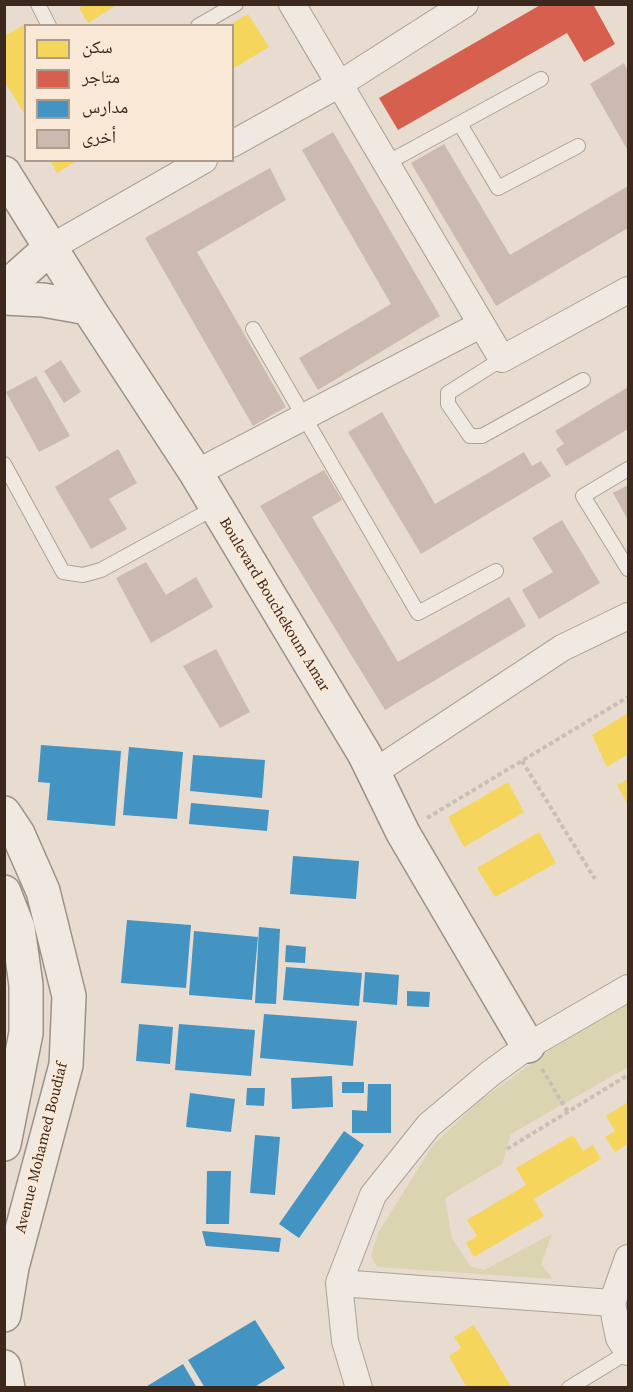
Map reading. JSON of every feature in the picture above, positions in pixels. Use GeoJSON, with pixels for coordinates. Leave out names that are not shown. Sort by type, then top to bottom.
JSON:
{"type":"FeatureCollection","features":[{"type":"Feature","properties":{"kind":"street"},"geometry":{"type":"LineString","coordinates":[[292,4],[502,359],[628,290]]}},
{"type":"Feature","properties":{"kind":"street"},"geometry":{"type":"LineString","coordinates":[[234,143],[338,85],[465,4]]}},
{"type":"Feature","properties":{"kind":"street"},"geometry":{"type":"LineString","coordinates":[[4,289],[50,248],[200,162]]}},
{"type":"Feature","properties":{"kind":"street","name":"Boulevard Bouchekoum Amar"},"geometry":{"type":"LineString","coordinates":[[4,173],[88,308],[196,473],[364,755],[403,833],[528,1046]]}},
{"type":"Feature","properties":{"kind":"street"},"geometry":{"type":"LineString","coordinates":[[4,261],[50,248]]}},
{"type":"Feature","properties":{"kind":"street"},"geometry":{"type":"LineString","coordinates":[[4,298],[42,300],[88,308]]}},
{"type":"Feature","properties":{"kind":"street"},"geometry":{"type":"LineString","coordinates":[[196,473],[480,325]]}},
{"type":"Feature","properties":{"kind":"street"},"geometry":{"type":"LineString","coordinates":[[372,773],[562,648],[628,616]]}},
{"type":"Feature","properties":{"kind":"street","name":"Avenue Mohamed Boudiaf"},"geometry":{"type":"LineString","coordinates":[[4,813],[18,834],[43,891],[69,996],[66,1065],[12,1267],[4,1315]]}},
{"type":"Feature","properties":{"kind":"street"},"geometry":{"type":"LineString","coordinates":[[4,892],[18,928],[26,985],[26,1033],[4,1144]]}},
{"type":"Feature","properties":{"kind":"street"},"geometry":{"type":"LineString","coordinates":[[360,1388],[345,1341],[339,1283],[372,1196],[429,1125],[528,1046],[628,987]]}},
{"type":"Feature","properties":{"kind":"street"},"geometry":{"type":"LineString","coordinates":[[628,1258],[612,1303],[619,1338],[628,1352]]}},
{"type":"Feature","properties":{"kind":"street"},"geometry":{"type":"LineString","coordinates":[[339,1283],[612,1303]]}},
{"type":"Feature","properties":{"kind":"street"},"geometry":{"type":"LineString","coordinates":[[4,1367],[8,1388]]}},
{"type":"Feature","properties":{"kind":"lane"},"geometry":{"type":"LineString","coordinates":[[38,4],[48,24]]}},
{"type":"Feature","properties":{"kind":"lane"},"geometry":{"type":"LineString","coordinates":[[201,24],[236,4]]}},
{"type":"Feature","properties":{"kind":"lane"},"geometry":{"type":"LineString","coordinates":[[385,164],[541,79]]}},
{"type":"Feature","properties":{"kind":"lane"},"geometry":{"type":"LineString","coordinates":[[460,124],[498,188],[578,146]]}},
{"type":"Feature","properties":{"kind":"lane"},"geometry":{"type":"LineString","coordinates":[[253,329],[418,613],[496,571]]}},
{"type":"Feature","properties":{"kind":"lane"},"geometry":{"type":"LineString","coordinates":[[502,359],[448,393],[448,404],[470,436],[482,436],[583,380]]}},
{"type":"Feature","properties":{"kind":"lane"},"geometry":{"type":"LineString","coordinates":[[4,464],[63,572],[83,575],[101,570],[216,507]]}},
{"type":"Feature","properties":{"kind":"lane"},"geometry":{"type":"LineString","coordinates":[[628,469],[583,496],[628,569]]}},
{"type":"Feature","properties":{"kind":"lane"},"geometry":{"type":"LineString","coordinates":[[569,1388],[628,1352]]}},
{"type":"Feature","properties":{"kind":"path"},"geometry":{"type":"LineString","coordinates":[[403,833],[628,698]]}},
{"type":"Feature","properties":{"kind":"path"},"geometry":{"type":"LineString","coordinates":[[522,761],[595,879]]}},
{"type":"Feature","properties":{"kind":"path"},"geometry":{"type":"LineString","coordinates":[[528,1046],[568,1112]]}},
{"type":"Feature","properties":{"kind":"path"},"geometry":{"type":"LineString","coordinates":[[507,1149],[628,1076]]}},
{"type":"Feature","properties":{"kind":"shaded area"},"geometry":{"type":"Polygon","coordinates":[[[628,1004],[628,1067],[511,1134],[502,1164],[445,1198],[452,1238],[470,1266],[484,1270],[552,1234],[541,1264],[553,1279],[377,1267],[371,1256],[378,1233],[433,1145],[477,1103],[551,1049],[628,1004]]]}},
{"type":"Feature","properties":{"kind":"building: سكن"},"geometry":{"type":"Polygon","coordinates":[[[85,4],[118,4],[88,23],[79,8],[85,4]]]}},
{"type":"Feature","properties":{"kind":"building: سكن"},"geometry":{"type":"Polygon","coordinates":[[[248,14],[269,47],[234,68],[234,24],[231,24],[248,14]]]}},
{"type":"Feature","properties":{"kind":"building: سكن"},"geometry":{"type":"Polygon","coordinates":[[[24,25],[24,114],[4,80],[4,36],[24,25]]]}},
{"type":"Feature","properties":{"kind":"building: سكن"},"geometry":{"type":"Polygon","coordinates":[[[51,162],[75,162],[57,173],[51,162]]]}},
{"type":"Feature","properties":{"kind":"building: سكن"},"geometry":{"type":"Polygon","coordinates":[[[628,713],[628,754],[607,767],[592,735],[628,713]]]}},
{"type":"Feature","properties":{"kind":"building: سكن"},"geometry":{"type":"Polygon","coordinates":[[[628,779],[628,805],[617,785],[628,779]]]}},
{"type":"Feature","properties":{"kind":"building: سكن"},"geometry":{"type":"Polygon","coordinates":[[[508,782],[524,812],[464,847],[448,817],[508,782]]]}},
{"type":"Feature","properties":{"kind":"building: سكن"},"geometry":{"type":"Polygon","coordinates":[[[539,832],[556,863],[495,897],[477,868],[539,832]]]}},
{"type":"Feature","properties":{"kind":"building: سكن"},"geometry":{"type":"Polygon","coordinates":[[[628,1102],[628,1144],[615,1152],[605,1137],[615,1131],[606,1116],[628,1102]]]}},
{"type":"Feature","properties":{"kind":"building: سكن"},"geometry":{"type":"Polygon","coordinates":[[[573,1135],[583,1151],[593,1145],[601,1159],[534,1199],[544,1216],[474,1257],[466,1243],[477,1236],[467,1220],[526,1185],[516,1168],[573,1135]]]}},
{"type":"Feature","properties":{"kind":"building: سكن"},"geometry":{"type":"Polygon","coordinates":[[[474,1325],[512,1388],[467,1388],[449,1356],[461,1348],[454,1337],[474,1325]]]}},
{"type":"Feature","properties":{"kind":"building: متاجر"},"geometry":{"type":"Polygon","coordinates":[[[542,4],[593,4],[615,44],[584,62],[567,33],[398,130],[379,98],[542,4]]]}},
{"type":"Feature","properties":{"kind":"building: مدارس"},"geometry":{"type":"Polygon","coordinates":[[[41,745],[121,751],[115,826],[47,820],[50,783],[38,782],[41,745]]]}},
{"type":"Feature","properties":{"kind":"building: مدارس"},"geometry":{"type":"Polygon","coordinates":[[[129,747],[183,752],[177,819],[123,815],[129,747]]]}},
{"type":"Feature","properties":{"kind":"building: مدارس"},"geometry":{"type":"Polygon","coordinates":[[[193,755],[265,760],[262,798],[190,791],[193,755]]]}},
{"type":"Feature","properties":{"kind":"building: مدارس"},"geometry":{"type":"Polygon","coordinates":[[[191,803],[269,810],[267,831],[189,824],[191,803]]]}},
{"type":"Feature","properties":{"kind":"building: مدارس"},"geometry":{"type":"Polygon","coordinates":[[[293,856],[359,861],[356,899],[290,894],[293,856]]]}},
{"type":"Feature","properties":{"kind":"building: مدارس"},"geometry":{"type":"Polygon","coordinates":[[[127,920],[191,925],[186,988],[121,983],[127,920]]]}},
{"type":"Feature","properties":{"kind":"building: مدارس"},"geometry":{"type":"Polygon","coordinates":[[[259,927],[280,929],[276,1004],[255,1003],[259,927]]]}},
{"type":"Feature","properties":{"kind":"building: مدارس"},"geometry":{"type":"Polygon","coordinates":[[[194,931],[258,937],[252,1000],[189,995],[194,931]]]}},
{"type":"Feature","properties":{"kind":"building: مدارس"},"geometry":{"type":"Polygon","coordinates":[[[286,945],[306,947],[305,963],[285,962],[286,945]]]}},
{"type":"Feature","properties":{"kind":"building: مدارس"},"geometry":{"type":"Polygon","coordinates":[[[286,967],[362,973],[359,1006],[283,1000],[286,967]]]}},
{"type":"Feature","properties":{"kind":"building: مدارس"},"geometry":{"type":"Polygon","coordinates":[[[365,972],[399,975],[397,1005],[363,1002],[365,972]]]}},
{"type":"Feature","properties":{"kind":"building: مدارس"},"geometry":{"type":"Polygon","coordinates":[[[407,991],[430,992],[429,1007],[407,1006],[407,991]]]}},
{"type":"Feature","properties":{"kind":"building: مدارس"},"geometry":{"type":"Polygon","coordinates":[[[264,1014],[357,1021],[353,1066],[260,1058],[264,1014]]]}},
{"type":"Feature","properties":{"kind":"building: مدارس"},"geometry":{"type":"Polygon","coordinates":[[[139,1024],[173,1027],[170,1064],[136,1061],[139,1024]]]}},
{"type":"Feature","properties":{"kind":"building: مدارس"},"geometry":{"type":"Polygon","coordinates":[[[179,1024],[255,1030],[251,1076],[175,1070],[179,1024]]]}},
{"type":"Feature","properties":{"kind":"building: مدارس"},"geometry":{"type":"Polygon","coordinates":[[[332,1076],[333,1107],[292,1109],[291,1078],[332,1076]]]}},
{"type":"Feature","properties":{"kind":"building: مدارس"},"geometry":{"type":"Polygon","coordinates":[[[342,1082],[364,1082],[364,1093],[342,1093],[342,1082]]]}},
{"type":"Feature","properties":{"kind":"building: مدارس"},"geometry":{"type":"Polygon","coordinates":[[[368,1084],[391,1084],[391,1133],[352,1133],[352,1110],[367,1111],[368,1084]]]}},
{"type":"Feature","properties":{"kind":"building: مدارس"},"geometry":{"type":"Polygon","coordinates":[[[247,1088],[265,1088],[264,1106],[246,1105],[247,1088]]]}},
{"type":"Feature","properties":{"kind":"building: مدارس"},"geometry":{"type":"Polygon","coordinates":[[[190,1093],[235,1099],[231,1132],[186,1127],[190,1093]]]}},
{"type":"Feature","properties":{"kind":"building: مدارس"},"geometry":{"type":"Polygon","coordinates":[[[344,1131],[364,1145],[299,1238],[279,1224],[344,1131]]]}},
{"type":"Feature","properties":{"kind":"building: مدارس"},"geometry":{"type":"Polygon","coordinates":[[[255,1135],[280,1137],[275,1195],[250,1193],[255,1135]]]}},
{"type":"Feature","properties":{"kind":"building: مدارس"},"geometry":{"type":"Polygon","coordinates":[[[207,1171],[231,1171],[229,1224],[206,1224],[207,1171]]]}},
{"type":"Feature","properties":{"kind":"building: مدارس"},"geometry":{"type":"Polygon","coordinates":[[[202,1231],[281,1238],[279,1252],[206,1246],[202,1231]]]}},
{"type":"Feature","properties":{"kind":"building: مدارس"},"geometry":{"type":"Polygon","coordinates":[[[255,1320],[285,1368],[253,1388],[205,1388],[188,1360],[255,1320]]]}},
{"type":"Feature","properties":{"kind":"building: مدارس"},"geometry":{"type":"Polygon","coordinates":[[[183,1364],[197,1388],[144,1388],[183,1364]]]}},
{"type":"Feature","properties":{"kind":"building: أخرى"},"geometry":{"type":"Polygon","coordinates":[[[624,63],[628,71],[628,151],[590,84],[624,63]]]}},
{"type":"Feature","properties":{"kind":"building: أخرى"},"geometry":{"type":"Polygon","coordinates":[[[333,132],[440,316],[318,390],[299,358],[391,304],[302,150],[333,132]]]}},
{"type":"Feature","properties":{"kind":"building: أخرى"},"geometry":{"type":"Polygon","coordinates":[[[444,144],[510,255],[628,186],[628,228],[496,306],[411,163],[444,144]]]}},
{"type":"Feature","properties":{"kind":"building: أخرى"},"geometry":{"type":"Polygon","coordinates":[[[270,168],[286,200],[197,252],[286,407],[253,426],[145,238],[270,168]]]}},
{"type":"Feature","properties":{"kind":"building: أخرى"},"geometry":{"type":"Polygon","coordinates":[[[61,360],[81,392],[64,403],[44,371],[61,360]]]}},
{"type":"Feature","properties":{"kind":"building: أخرى"},"geometry":{"type":"Polygon","coordinates":[[[36,376],[70,436],[39,452],[6,392],[36,376]]]}},
{"type":"Feature","properties":{"kind":"building: أخرى"},"geometry":{"type":"Polygon","coordinates":[[[628,387],[628,429],[566,466],[556,449],[564,444],[555,431],[628,387]]]}},
{"type":"Feature","properties":{"kind":"building: أخرى"},"geometry":{"type":"Polygon","coordinates":[[[382,412],[435,504],[524,452],[532,466],[541,461],[551,476],[421,554],[348,432],[382,412]]]}},
{"type":"Feature","properties":{"kind":"building: أخرى"},"geometry":{"type":"Polygon","coordinates":[[[118,449],[137,483],[109,499],[127,529],[91,549],[55,487],[118,449]]]}},
{"type":"Feature","properties":{"kind":"building: أخرى"},"geometry":{"type":"Polygon","coordinates":[[[324,470],[342,500],[312,517],[398,662],[509,597],[526,626],[385,710],[260,506],[324,470]]]}},
{"type":"Feature","properties":{"kind":"building: أخرى"},"geometry":{"type":"Polygon","coordinates":[[[628,485],[628,520],[613,493],[628,485]]]}},
{"type":"Feature","properties":{"kind":"building: أخرى"},"geometry":{"type":"Polygon","coordinates":[[[562,520],[600,583],[539,619],[522,590],[553,572],[532,538],[562,520]]]}},
{"type":"Feature","properties":{"kind":"building: أخرى"},"geometry":{"type":"Polygon","coordinates":[[[146,562],[166,595],[196,577],[213,607],[151,643],[116,578],[146,562]]]}},
{"type":"Feature","properties":{"kind":"building: أخرى"},"geometry":{"type":"Polygon","coordinates":[[[216,649],[250,712],[220,728],[183,666],[216,649]]]}}]}
